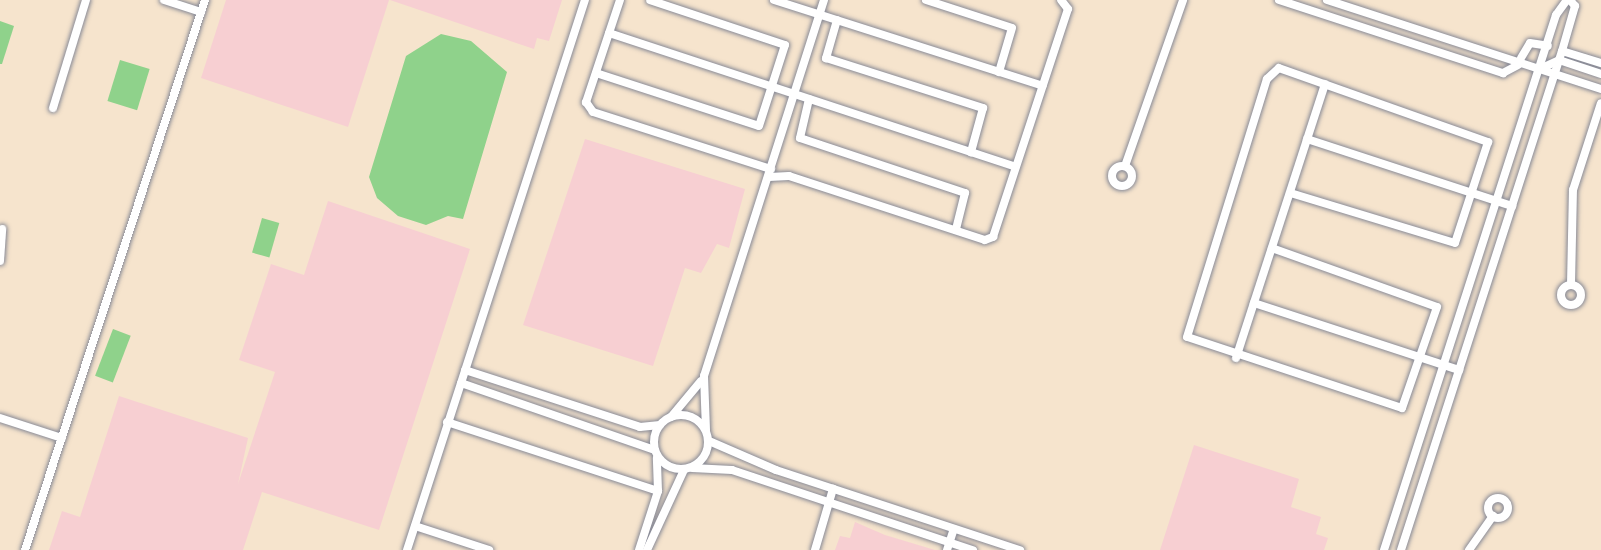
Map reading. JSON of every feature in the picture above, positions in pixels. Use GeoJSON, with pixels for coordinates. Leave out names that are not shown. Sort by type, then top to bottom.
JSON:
{"type":"FeatureCollection","features":[{"type":"Feature","properties":{"kind":"street"},"geometry":{"type":"LineString","coordinates":[[52,108],[86,0]]}},
{"type":"Feature","properties":{"kind":"street"},"geometry":{"type":"LineString","coordinates":[[164,0],[201,12]]}},
{"type":"Feature","properties":{"kind":"street"},"geometry":{"type":"LineString","coordinates":[[25,550],[205,0]]}},
{"type":"Feature","properties":{"kind":"street"},"geometry":{"type":"LineString","coordinates":[[407,550],[585,0]]}},
{"type":"Feature","properties":{"kind":"street"},"geometry":{"type":"LineString","coordinates":[[620,0],[586,102],[593,112],[956,230],[993,237],[1068,9],[1061,0]]}},
{"type":"Feature","properties":{"kind":"street"},"geometry":{"type":"LineString","coordinates":[[596,73],[760,126],[785,45],[650,0]]}},
{"type":"Feature","properties":{"kind":"street"},"geometry":{"type":"LineString","coordinates":[[774,0],[1043,86]]}},
{"type":"Feature","properties":{"kind":"street"},"geometry":{"type":"LineString","coordinates":[[647,550],[688,469],[705,457],[709,440],[706,430],[704,376],[824,0]]}},
{"type":"Feature","properties":{"kind":"street"},"geometry":{"type":"LineString","coordinates":[[926,0],[1012,27],[999,72]]}},
{"type":"Feature","properties":{"kind":"street"},"geometry":{"type":"LineString","coordinates":[[1125,166],[1183,0]]}},
{"type":"Feature","properties":{"kind":"street"},"geometry":{"type":"LineString","coordinates":[[1279,0],[1503,73],[1519,62],[1530,43],[1548,46]]}},
{"type":"Feature","properties":{"kind":"street"},"geometry":{"type":"LineString","coordinates":[[1327,0],[1601,89]]}},
{"type":"Feature","properties":{"kind":"street"},"geometry":{"type":"LineString","coordinates":[[1384,550],[1447,366],[1540,69],[1568,0],[1575,6],[1562,51],[1401,550]]}},
{"type":"Feature","properties":{"kind":"street"},"geometry":{"type":"LineString","coordinates":[[837,20],[826,58],[983,108],[971,152]]}},
{"type":"Feature","properties":{"kind":"street"},"geometry":{"type":"LineString","coordinates":[[609,33],[1016,167]]}},
{"type":"Feature","properties":{"kind":"street"},"geometry":{"type":"LineString","coordinates":[[1562,51],[1601,63]]}},
{"type":"Feature","properties":{"kind":"street"},"geometry":{"type":"LineString","coordinates":[[1540,69],[1559,60],[1601,74]]}},
{"type":"Feature","properties":{"kind":"street"},"geometry":{"type":"LineString","coordinates":[[1272,248],[1428,299],[1436,315],[1408,400],[1394,410],[1236,358],[1195,344],[1187,326],[1271,71],[1325,83],[1483,138],[1489,151],[1462,236],[1447,245],[1290,193]]}},
{"type":"Feature","properties":{"kind":"street"},"geometry":{"type":"LineString","coordinates":[[1236,358],[1325,83]]}},
{"type":"Feature","properties":{"kind":"street"},"geometry":{"type":"LineString","coordinates":[[809,99],[800,138],[965,193],[956,230]]}},
{"type":"Feature","properties":{"kind":"street"},"geometry":{"type":"LineString","coordinates":[[1572,284],[1573,190],[1601,103]]}},
{"type":"Feature","properties":{"kind":"street"},"geometry":{"type":"LineString","coordinates":[[1307,139],[1512,206]]}},
{"type":"Feature","properties":{"kind":"street"},"geometry":{"type":"LineString","coordinates":[[771,170],[789,176]]}},
{"type":"Feature","properties":{"kind":"street"},"geometry":{"type":"LineString","coordinates":[[0,261],[2,229]]}},
{"type":"Feature","properties":{"kind":"street"},"geometry":{"type":"LineString","coordinates":[[1254,303],[1459,370]]}},
{"type":"Feature","properties":{"kind":"street"},"geometry":{"type":"LineString","coordinates":[[465,370],[640,427],[660,425],[704,376]]}},
{"type":"Feature","properties":{"kind":"street"},"geometry":{"type":"LineString","coordinates":[[461,383],[656,452],[688,469],[732,470],[948,546],[972,550]]}},
{"type":"Feature","properties":{"kind":"street"},"geometry":{"type":"LineString","coordinates":[[670,417],[694,418],[706,430]]}},
{"type":"Feature","properties":{"kind":"street"},"geometry":{"type":"LineString","coordinates":[[0,418],[62,438]]}},
{"type":"Feature","properties":{"kind":"street"},"geometry":{"type":"LineString","coordinates":[[447,422],[658,491]]}},
{"type":"Feature","properties":{"kind":"street"},"geometry":{"type":"LineString","coordinates":[[639,550],[658,491],[656,452],[660,425]]}},
{"type":"Feature","properties":{"kind":"street"},"geometry":{"type":"LineString","coordinates":[[709,440],[833,489],[1020,550]]}},
{"type":"Feature","properties":{"kind":"street"},"geometry":{"type":"LineString","coordinates":[[815,550],[833,489]]}},
{"type":"Feature","properties":{"kind":"street"},"geometry":{"type":"LineString","coordinates":[[1469,550],[1493,516]]}},
{"type":"Feature","properties":{"kind":"street"},"geometry":{"type":"LineString","coordinates":[[415,526],[489,550]]}},
{"type":"Feature","properties":{"kind":"street"},"geometry":{"type":"LineString","coordinates":[[948,546],[954,529]]}},
{"type":"Feature","properties":{"kind":"shaded area"},"geometry":{"type":"Polygon","coordinates":[[[226,0],[389,0],[348,127],[201,78],[226,0]]]}},
{"type":"Feature","properties":{"kind":"shaded area"},"geometry":{"type":"Polygon","coordinates":[[[390,0],[562,0],[549,41],[537,38],[534,49],[390,0]]]}},
{"type":"Feature","properties":{"kind":"shaded area"},"geometry":{"type":"Polygon","coordinates":[[[585,139],[745,189],[729,248],[717,244],[701,273],[685,268],[653,366],[523,325],[585,139]]]}},
{"type":"Feature","properties":{"kind":"shaded area"},"geometry":{"type":"Polygon","coordinates":[[[328,201],[470,249],[379,530],[262,492],[243,550],[49,550],[62,511],[80,517],[119,396],[248,438],[238,484],[275,372],[239,360],[271,264],[304,275],[328,201]]]}},
{"type":"Feature","properties":{"kind":"shaded area"},"geometry":{"type":"Polygon","coordinates":[[[1194,445],[1299,479],[1291,507],[1321,517],[1316,534],[1328,538],[1324,550],[1160,550],[1194,445]]]}},
{"type":"Feature","properties":{"kind":"shaded area"},"geometry":{"type":"Polygon","coordinates":[[[855,522],[885,535],[935,550],[835,550],[840,536],[850,538],[855,522]]]}},
{"type":"Feature","properties":{"kind":"green space"},"geometry":{"type":"Polygon","coordinates":[[[0,21],[14,26],[2,64],[0,64],[0,21]]]}},
{"type":"Feature","properties":{"kind":"green space"},"geometry":{"type":"Polygon","coordinates":[[[441,34],[471,41],[507,72],[463,219],[448,216],[426,225],[398,216],[377,198],[369,177],[406,56],[441,34]]]}},
{"type":"Feature","properties":{"kind":"green space"},"geometry":{"type":"Polygon","coordinates":[[[120,60],[150,69],[137,110],[107,101],[120,60]]]}},
{"type":"Feature","properties":{"kind":"green space"},"geometry":{"type":"Polygon","coordinates":[[[262,218],[279,223],[269,258],[252,253],[262,218]]]}},
{"type":"Feature","properties":{"kind":"green space"},"geometry":{"type":"Polygon","coordinates":[[[113,329],[131,336],[113,382],[95,376],[113,329]]]}}]}
